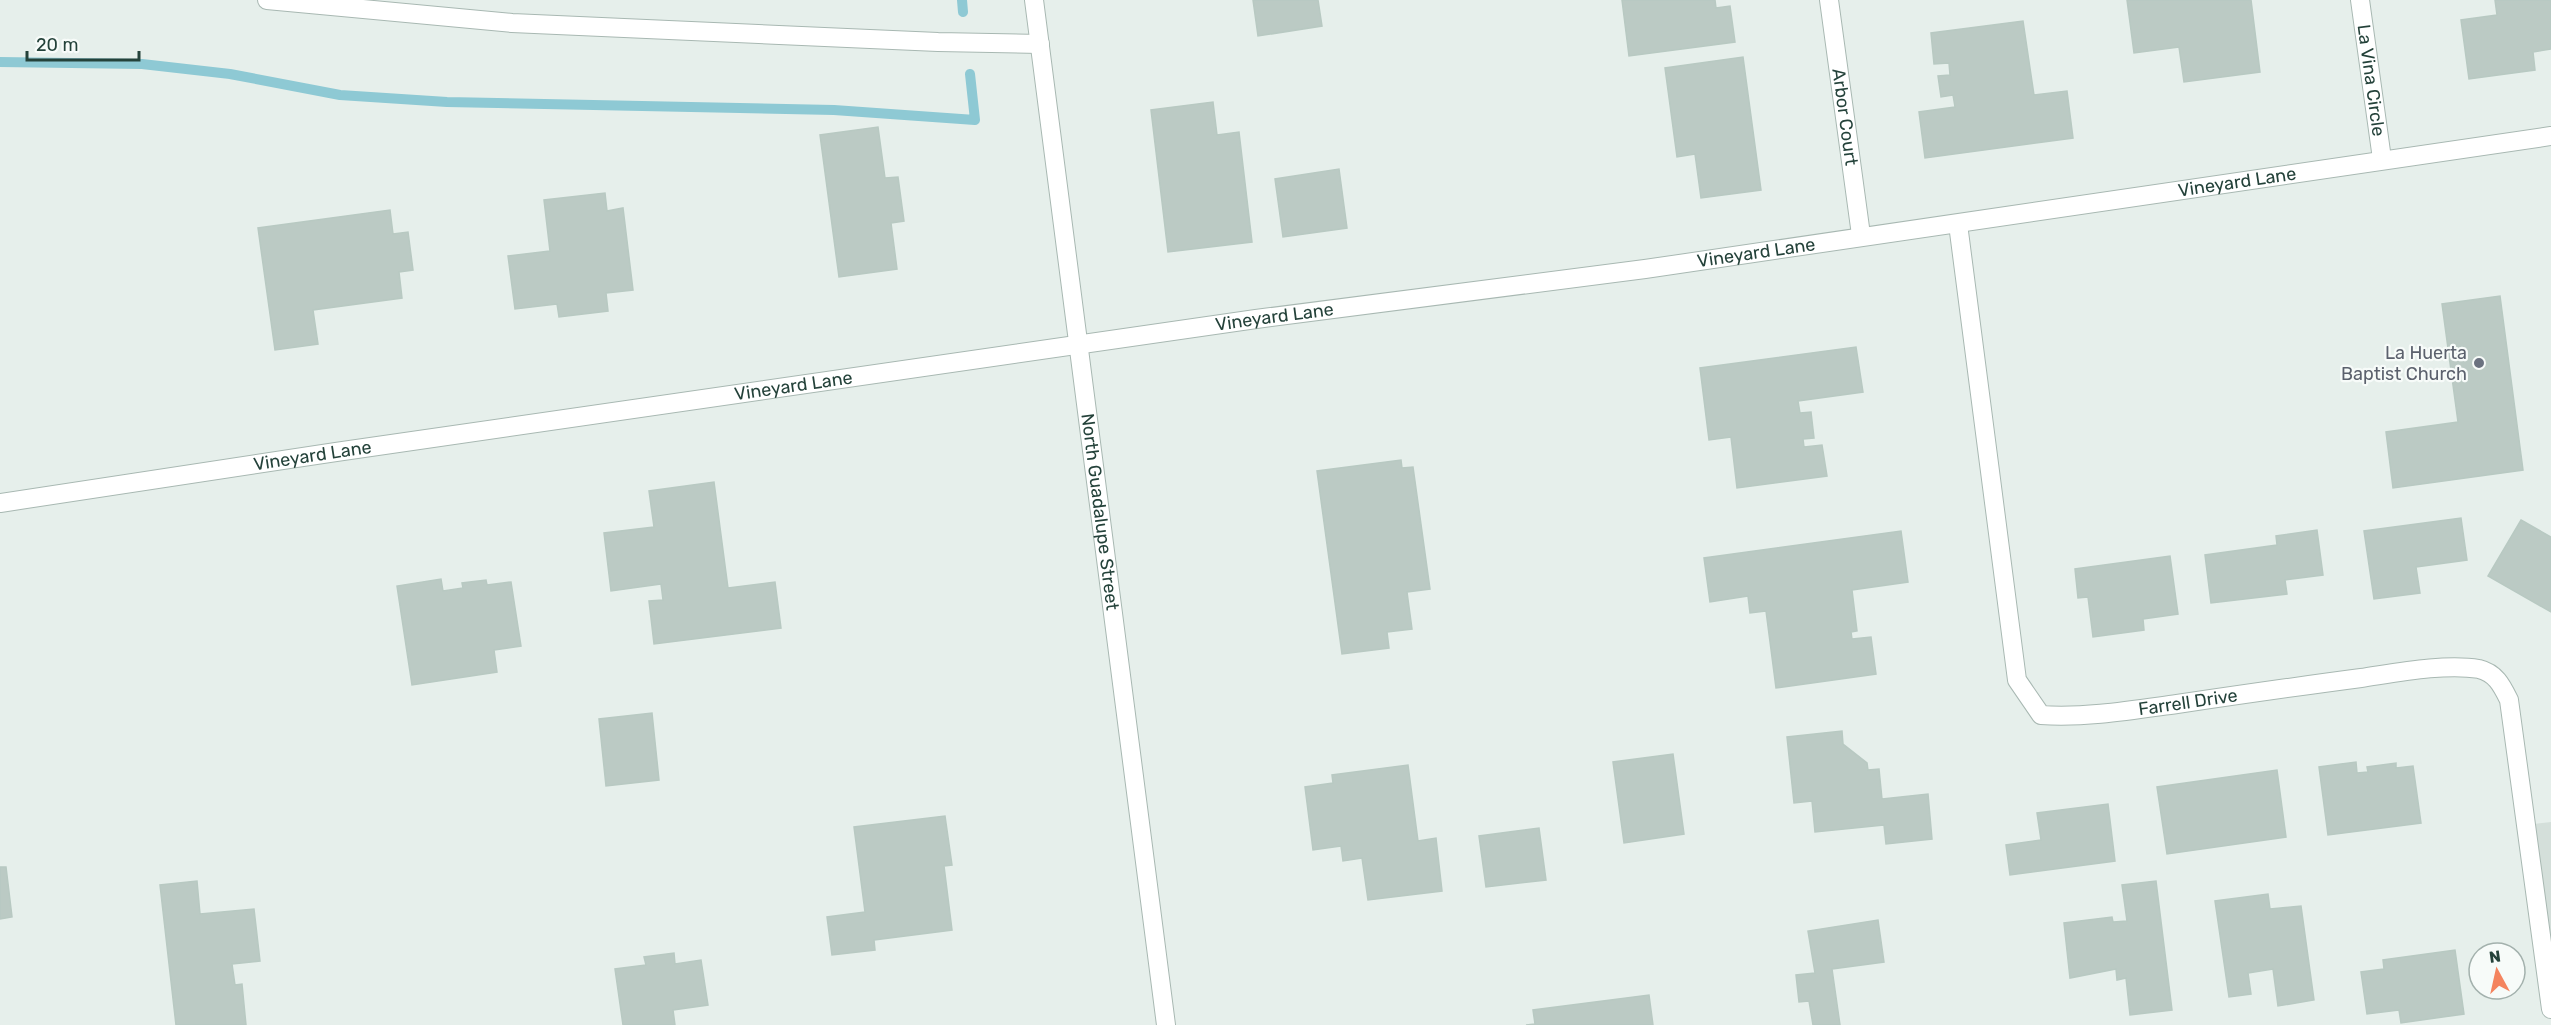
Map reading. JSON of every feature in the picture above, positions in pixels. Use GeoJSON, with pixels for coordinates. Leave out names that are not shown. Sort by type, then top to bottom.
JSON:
{"type":"FeatureCollection","features":[{"type":"Feature","properties":{"kind":"street"},"geometry":{"type":"LineString","coordinates":[[267,0],[512,23],[1001,45],[1040,44]]}},
{"type":"Feature","properties":{"kind":"street","name":"North Guadalupe Street"},"geometry":{"type":"LineString","coordinates":[[1034,0],[1166,1025]]}},
{"type":"Feature","properties":{"kind":"street","name":"Arbor Court"},"geometry":{"type":"LineString","coordinates":[[1829,0],[1861,235]]}},
{"type":"Feature","properties":{"kind":"street","name":"La Vina Circle"},"geometry":{"type":"LineString","coordinates":[[2360,0],[2382,159]]}},
{"type":"Feature","properties":{"kind":"street","name":"Vineyard Lane"},"geometry":{"type":"LineString","coordinates":[[0,503],[1078,344],[1645,269],[1861,235],[1958,224],[2382,159],[2551,136]]}},
{"type":"Feature","properties":{"kind":"street","name":"Farrell Drive"},"geometry":{"type":"LineString","coordinates":[[1958,224],[2017,680],[2033,706],[2041,715],[2062,717],[2451,668],[2479,669],[2491,674],[2501,683],[2509,700],[2551,1009]]}},
{"type":"Feature","properties":{"kind":"shaded area"},"geometry":{"type":"Polygon","coordinates":[[[2551,822],[2551,1009],[2526,825],[2551,822]]]}},
{"type":"Feature","properties":{"kind":"building"},"geometry":{"type":"Polygon","coordinates":[[[1253,0],[1318,0],[1322,26],[1258,36],[1253,0]]]}},
{"type":"Feature","properties":{"kind":"building"},"geometry":{"type":"Polygon","coordinates":[[[1622,0],[1715,0],[1716,8],[1730,6],[1735,42],[1629,56],[1622,0]]]}},
{"type":"Feature","properties":{"kind":"building"},"geometry":{"type":"Polygon","coordinates":[[[2127,0],[2251,0],[2260,72],[2184,82],[2179,47],[2134,53],[2127,0]]]}},
{"type":"Feature","properties":{"kind":"building"},"geometry":{"type":"Polygon","coordinates":[[[2495,0],[2551,0],[2551,49],[2533,52],[2535,70],[2469,79],[2461,20],[2497,15],[2495,0]]]}},
{"type":"Feature","properties":{"kind":"building"},"geometry":{"type":"Polygon","coordinates":[[[2023,21],[2034,95],[2067,91],[2073,138],[1925,158],[1919,112],[1955,107],[1953,95],[1941,97],[1938,76],[1950,75],[1949,63],[1934,64],[1931,33],[2023,21]]]}},
{"type":"Feature","properties":{"kind":"building"},"geometry":{"type":"Polygon","coordinates":[[[1743,57],[1761,190],[1701,198],[1695,154],[1677,157],[1665,68],[1743,57]]]}},
{"type":"Feature","properties":{"kind":"building"},"geometry":{"type":"Polygon","coordinates":[[[1213,102],[1217,135],[1239,132],[1252,242],[1168,252],[1151,110],[1213,102]]]}},
{"type":"Feature","properties":{"kind":"building"},"geometry":{"type":"Polygon","coordinates":[[[878,127],[885,178],[898,177],[904,221],[891,223],[897,269],[839,277],[820,135],[878,127]]]}},
{"type":"Feature","properties":{"kind":"building"},"geometry":{"type":"Polygon","coordinates":[[[1339,169],[1347,228],[1283,237],[1275,179],[1339,169]]]}},
{"type":"Feature","properties":{"kind":"building"},"geometry":{"type":"Polygon","coordinates":[[[605,193],[607,211],[623,208],[633,290],[606,293],[608,311],[559,317],[557,304],[515,309],[508,256],[550,251],[544,200],[605,193]]]}},
{"type":"Feature","properties":{"kind":"building"},"geometry":{"type":"Polygon","coordinates":[[[390,210],[393,234],[408,232],[413,270],[399,272],[402,298],[313,310],[318,344],[275,350],[258,228],[390,210]]]}},
{"type":"Feature","properties":{"kind":"building","name":"La Huerta Baptist Church"},"geometry":{"type":"Polygon","coordinates":[[[2500,296],[2523,470],[2393,488],[2386,432],[2458,422],[2442,304],[2500,296]]]}},
{"type":"Feature","properties":{"kind":"building"},"geometry":{"type":"Polygon","coordinates":[[[1856,347],[1863,392],[1798,401],[1800,413],[1811,412],[1814,438],[1803,439],[1804,447],[1822,445],[1827,476],[1737,488],[1731,437],[1709,440],[1700,368],[1856,347]]]}},
{"type":"Feature","properties":{"kind":"building"},"geometry":{"type":"Polygon","coordinates":[[[1401,460],[1402,468],[1413,467],[1430,589],[1407,592],[1412,629],[1387,632],[1389,648],[1342,654],[1317,471],[1401,460]]]}},
{"type":"Feature","properties":{"kind":"building"},"geometry":{"type":"Polygon","coordinates":[[[714,482],[728,588],[775,582],[781,628],[654,644],[649,601],[663,600],[661,584],[611,591],[604,533],[654,527],[649,491],[714,482]]]}},
{"type":"Feature","properties":{"kind":"building"},"geometry":{"type":"Polygon","coordinates":[[[2461,518],[2467,560],[2416,567],[2420,593],[2374,599],[2364,531],[2461,518]]]}},
{"type":"Feature","properties":{"kind":"building"},"geometry":{"type":"Polygon","coordinates":[[[2521,520],[2551,537],[2551,612],[2488,576],[2521,520]]]}},
{"type":"Feature","properties":{"kind":"building"},"geometry":{"type":"Polygon","coordinates":[[[2317,530],[2323,575],[2285,580],[2287,594],[2211,603],[2205,555],[2277,545],[2276,536],[2317,530]]]}},
{"type":"Feature","properties":{"kind":"building"},"geometry":{"type":"Polygon","coordinates":[[[1901,531],[1908,582],[1852,590],[1857,631],[1851,632],[1852,639],[1871,637],[1876,674],[1776,688],[1766,611],[1750,613],[1748,596],[1710,602],[1704,558],[1901,531]]]}},
{"type":"Feature","properties":{"kind":"building"},"geometry":{"type":"Polygon","coordinates":[[[2170,556],[2178,614],[2143,619],[2144,630],[2093,637],[2088,597],[2078,598],[2075,569],[2170,556]]]}},
{"type":"Feature","properties":{"kind":"building"},"geometry":{"type":"Polygon","coordinates":[[[441,579],[443,591],[463,588],[462,583],[486,580],[487,585],[511,582],[521,646],[494,650],[497,672],[412,685],[397,586],[441,579]]]}},
{"type":"Feature","properties":{"kind":"building"},"geometry":{"type":"Polygon","coordinates":[[[652,713],[659,780],[606,786],[599,719],[652,713]]]}},
{"type":"Feature","properties":{"kind":"building"},"geometry":{"type":"Polygon","coordinates":[[[1842,731],[1843,744],[1867,763],[1868,770],[1879,769],[1882,799],[1928,794],[1932,839],[1886,844],[1884,825],[1815,832],[1812,801],[1794,803],[1787,737],[1842,731]]]}},
{"type":"Feature","properties":{"kind":"building"},"geometry":{"type":"Polygon","coordinates":[[[1673,754],[1684,834],[1624,843],[1613,762],[1673,754]]]}},
{"type":"Feature","properties":{"kind":"building"},"geometry":{"type":"Polygon","coordinates":[[[2356,762],[2357,773],[2368,772],[2367,767],[2396,763],[2396,768],[2413,766],[2421,823],[2328,835],[2319,767],[2356,762]]]}},
{"type":"Feature","properties":{"kind":"building"},"geometry":{"type":"Polygon","coordinates":[[[1408,765],[1418,841],[1436,838],[1442,891],[1368,900],[1362,858],[1343,861],[1341,846],[1313,850],[1305,787],[1333,783],[1332,775],[1408,765]]]}},
{"type":"Feature","properties":{"kind":"building"},"geometry":{"type":"Polygon","coordinates":[[[2277,770],[2286,837],[2167,854],[2157,787],[2277,770]]]}},
{"type":"Feature","properties":{"kind":"building"},"geometry":{"type":"Polygon","coordinates":[[[2108,804],[2115,861],[2010,875],[2006,845],[2041,840],[2037,813],[2108,804]]]}},
{"type":"Feature","properties":{"kind":"building"},"geometry":{"type":"Polygon","coordinates":[[[945,816],[952,865],[944,866],[952,930],[874,940],[875,950],[832,955],[827,917],[865,912],[854,827],[945,816]]]}},
{"type":"Feature","properties":{"kind":"building"},"geometry":{"type":"Polygon","coordinates":[[[1539,828],[1546,880],[1486,887],[1479,836],[1539,828]]]}},
{"type":"Feature","properties":{"kind":"building"},"geometry":{"type":"Polygon","coordinates":[[[0,867],[6,867],[12,917],[0,919],[0,867]]]}},
{"type":"Feature","properties":{"kind":"building"},"geometry":{"type":"Polygon","coordinates":[[[197,881],[200,914],[254,909],[260,961],[232,964],[235,985],[242,984],[246,1025],[176,1025],[160,885],[197,881]]]}},
{"type":"Feature","properties":{"kind":"building"},"geometry":{"type":"Polygon","coordinates":[[[2156,881],[2172,1010],[2130,1015],[2126,978],[2117,980],[2116,969],[2070,978],[2064,923],[2112,917],[2113,922],[2127,921],[2122,885],[2156,881]]]}},
{"type":"Feature","properties":{"kind":"building"},"geometry":{"type":"Polygon","coordinates":[[[2268,894],[2270,909],[2301,906],[2314,1000],[2278,1006],[2273,969],[2248,973],[2251,994],[2229,997],[2215,901],[2268,894]]]}},
{"type":"Feature","properties":{"kind":"building"},"geometry":{"type":"Polygon","coordinates":[[[1878,920],[1884,962],[1832,969],[1840,1025],[1813,1025],[1809,1001],[1799,1002],[1796,975],[1815,973],[1808,931],[1878,920]]]}},
{"type":"Feature","properties":{"kind":"building"},"geometry":{"type":"Polygon","coordinates":[[[2455,950],[2464,1014],[2401,1023],[2399,1010],[2367,1014],[2361,972],[2384,969],[2383,960],[2455,950]]]}},
{"type":"Feature","properties":{"kind":"building"},"geometry":{"type":"Polygon","coordinates":[[[674,953],[675,964],[701,960],[708,1005],[673,1010],[675,1025],[623,1025],[615,969],[646,965],[644,957],[674,953]]]}},
{"type":"Feature","properties":{"kind":"building"},"geometry":{"type":"Polygon","coordinates":[[[1649,995],[1653,1025],[1526,1025],[1535,1024],[1533,1010],[1649,995]]]}},
{"type":"Feature","properties":{"kind":"waterway"},"geometry":{"type":"LineString","coordinates":[[962,0],[963,12]]}},
{"type":"Feature","properties":{"kind":"waterway"},"geometry":{"type":"LineString","coordinates":[[0,62],[142,64],[230,74],[340,95],[447,102],[834,110],[975,120],[970,74]]}},
{"type":"Feature","properties":{"kind":"place","name":"La Huerta Baptist Church"},"geometry":{"type":"Point","coordinates":[2479,363]}}]}
